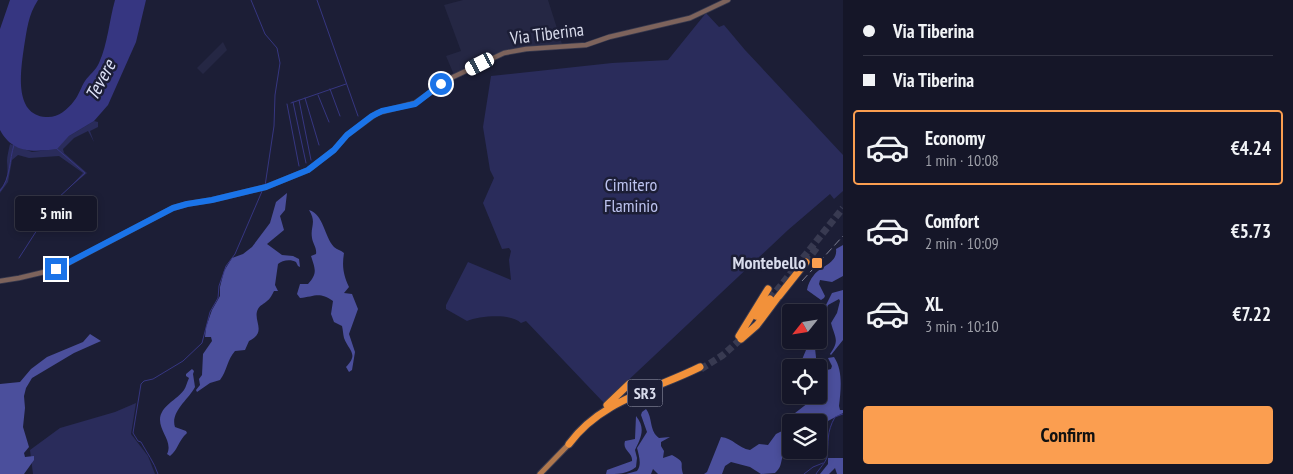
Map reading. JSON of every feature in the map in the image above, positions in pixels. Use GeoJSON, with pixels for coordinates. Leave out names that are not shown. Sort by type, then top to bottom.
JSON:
{"type":"FeatureCollection","features":[{"type":"Feature","properties":{"kind":"highway"},"geometry":{"type":"LineString","coordinates":[[768,289],[740,337],[806,262]]}},
{"type":"Feature","properties":{"kind":"highway","name":"SR3"},"geometry":{"type":"LineString","coordinates":[[700,368],[611,409],[569,444],[593,419],[621,401],[700,368]]}},
{"type":"Feature","properties":{"kind":"highway"},"geometry":{"type":"LineString","coordinates":[[593,419],[630,384],[630,389],[633,391],[675,378]]}},
{"type":"Feature","properties":{"kind":"main road","name":"Via Tiberina"},"geometry":{"type":"LineString","coordinates":[[0,281],[56,269],[173,208],[263,187],[294,176],[316,165],[339,145],[347,135],[377,113],[415,104],[453,77],[504,53],[526,48],[586,45],[608,37],[685,20],[728,0]]}},
{"type":"Feature","properties":{"kind":"main road","name":"SR3"},"geometry":{"type":"LineString","coordinates":[[541,473],[569,444]]}},
{"type":"Feature","properties":{"kind":"shaded area"},"geometry":{"type":"Polygon","coordinates":[[[463,0],[548,0],[562,44],[560,46],[523,47],[503,52],[454,75],[446,56],[461,51],[444,5],[463,0]]]}},
{"type":"Feature","properties":{"kind":"shaded area"},"geometry":{"type":"Polygon","coordinates":[[[223,42],[227,50],[203,74],[197,68],[223,42]]]}},
{"type":"Feature","properties":{"kind":"shaded area"},"geometry":{"type":"Polygon","coordinates":[[[287,193],[285,210],[280,216],[284,230],[267,244],[282,255],[293,256],[299,259],[300,267],[292,260],[278,264],[275,285],[278,291],[274,291],[269,299],[258,309],[258,334],[249,341],[245,350],[235,351],[220,380],[210,383],[197,392],[196,390],[200,385],[199,379],[202,375],[203,354],[212,341],[211,337],[205,337],[206,327],[212,310],[220,296],[224,271],[232,258],[243,254],[252,247],[270,223],[276,202],[287,193]]]}},
{"type":"Feature","properties":{"kind":"shaded area"},"geometry":{"type":"Polygon","coordinates":[[[309,210],[318,216],[334,247],[344,253],[343,270],[349,287],[344,293],[352,294],[358,309],[349,334],[355,352],[352,370],[349,372],[346,367],[352,359],[352,352],[344,338],[342,326],[334,322],[331,314],[333,301],[320,295],[300,298],[297,294],[300,284],[308,284],[314,274],[311,256],[316,254],[316,252],[312,238],[313,218],[309,210]]]}},
{"type":"Feature","properties":{"kind":"shaded area"},"geometry":{"type":"Polygon","coordinates":[[[843,245],[843,276],[832,282],[820,280],[819,284],[825,296],[821,300],[807,290],[809,284],[817,272],[832,261],[836,254],[836,249],[843,245]]]}},
{"type":"Feature","properties":{"kind":"shaded area"},"geometry":{"type":"Polygon","coordinates":[[[843,290],[843,340],[831,355],[836,342],[831,323],[837,313],[840,301],[839,299],[826,304],[832,293],[843,290]]]}},
{"type":"Feature","properties":{"kind":"shaded area"},"geometry":{"type":"Polygon","coordinates":[[[90,334],[101,341],[74,353],[32,378],[24,396],[23,427],[29,447],[24,453],[25,457],[34,456],[34,460],[24,474],[0,474],[0,384],[20,382],[31,369],[47,357],[83,342],[90,334]]]}},
{"type":"Feature","properties":{"kind":"shaded area"},"geometry":{"type":"Polygon","coordinates":[[[815,349],[816,359],[802,359],[806,350],[815,349]]]}},
{"type":"Feature","properties":{"kind":"shaded area"},"geometry":{"type":"Polygon","coordinates":[[[834,357],[839,368],[841,386],[839,406],[843,413],[827,421],[827,414],[794,414],[807,404],[827,404],[827,370],[831,369],[832,366],[828,358],[834,357]]]}},
{"type":"Feature","properties":{"kind":"shaded area"},"geometry":{"type":"Polygon","coordinates":[[[192,369],[194,371],[195,387],[181,406],[174,421],[175,427],[187,433],[170,456],[167,454],[168,445],[160,420],[161,415],[166,407],[184,390],[189,378],[186,374],[192,369]]]}},
{"type":"Feature","properties":{"kind":"shaded area"},"geometry":{"type":"Polygon","coordinates":[[[646,409],[656,435],[659,438],[670,437],[661,442],[664,451],[663,458],[672,455],[679,460],[682,463],[683,474],[658,474],[653,469],[651,474],[626,474],[637,471],[639,466],[640,460],[637,448],[647,432],[641,415],[646,409]]]}},
{"type":"Feature","properties":{"kind":"shaded area"},"geometry":{"type":"Polygon","coordinates":[[[636,416],[642,429],[641,437],[635,450],[637,458],[636,467],[618,474],[606,474],[607,470],[632,461],[631,455],[624,444],[625,441],[635,439],[636,416]]]}},
{"type":"Feature","properties":{"kind":"shaded area"},"geometry":{"type":"Polygon","coordinates":[[[782,431],[782,458],[780,466],[775,473],[761,474],[750,467],[731,462],[725,466],[722,474],[704,474],[707,472],[721,437],[750,450],[759,444],[768,445],[776,434],[782,431]]]}},
{"type":"Feature","properties":{"kind":"shaded area"},"geometry":{"type":"Polygon","coordinates":[[[828,458],[843,458],[843,474],[837,474],[835,468],[829,474],[820,474],[828,464],[828,458]]]}},
{"type":"Feature","properties":{"kind":"green space","name":"Cimitero Flaminio"},"geometry":{"type":"Polygon","coordinates":[[[706,13],[719,27],[724,25],[843,155],[843,191],[834,199],[830,194],[788,230],[604,403],[526,321],[521,323],[510,318],[495,316],[467,321],[446,309],[446,305],[468,262],[511,280],[509,260],[511,251],[509,248],[502,249],[483,203],[494,178],[490,170],[483,127],[491,76],[612,63],[668,60],[706,13]]]}},
{"type":"Feature","properties":{"kind":"green space"},"geometry":{"type":"Polygon","coordinates":[[[94,121],[98,122],[98,127],[90,131],[94,142],[88,131],[74,138],[63,149],[64,153],[87,173],[70,187],[83,173],[59,156],[29,158],[18,155],[12,160],[8,182],[0,193],[0,189],[5,183],[7,176],[7,159],[10,144],[32,152],[56,149],[69,136],[94,121]]]}},
{"type":"Feature","properties":{"kind":"green space"},"geometry":{"type":"Polygon","coordinates":[[[136,403],[131,434],[148,456],[155,474],[33,474],[30,450],[60,428],[115,412],[136,403]]]}},
{"type":"Feature","properties":{"kind":"water","name":"Tevere"},"geometry":{"type":"Polygon","coordinates":[[[10,0],[38,0],[32,11],[27,29],[21,78],[22,90],[28,108],[35,114],[50,117],[62,113],[76,99],[85,81],[98,66],[115,0],[146,0],[136,42],[108,105],[94,121],[69,136],[57,149],[24,150],[11,144],[0,130],[0,29],[10,0]]]}},
{"type":"Feature","properties":{"kind":"waterway"},"geometry":{"type":"LineString","coordinates":[[251,0],[265,34],[277,48],[280,63],[275,95],[274,126],[265,186]]}},
{"type":"Feature","properties":{"kind":"waterway"},"geometry":{"type":"LineString","coordinates":[[317,0],[358,116]]}},
{"type":"Feature","properties":{"kind":"waterway"},"geometry":{"type":"LineString","coordinates":[[291,103],[346,84]]}},
{"type":"Feature","properties":{"kind":"waterway"},"geometry":{"type":"LineString","coordinates":[[330,89],[340,116]]}},
{"type":"Feature","properties":{"kind":"waterway"},"geometry":{"type":"LineString","coordinates":[[318,95],[329,122]]}},
{"type":"Feature","properties":{"kind":"waterway"},"geometry":{"type":"LineString","coordinates":[[305,98],[319,145]]}},
{"type":"Feature","properties":{"kind":"waterway"},"geometry":{"type":"LineString","coordinates":[[299,100],[311,160]]}},
{"type":"Feature","properties":{"kind":"waterway"},"geometry":{"type":"LineString","coordinates":[[293,102],[306,163]]}},
{"type":"Feature","properties":{"kind":"waterway"},"geometry":{"type":"LineString","coordinates":[[287,104],[299,166]]}},
{"type":"Feature","properties":{"kind":"waterway"},"geometry":{"type":"LineString","coordinates":[[0,191],[8,175],[14,145]]}},
{"type":"Feature","properties":{"kind":"waterway"},"geometry":{"type":"LineString","coordinates":[[19,258],[57,199],[85,173],[56,148]]}},
{"type":"Feature","properties":{"kind":"waterway"},"geometry":{"type":"LineString","coordinates":[[158,474],[141,442],[138,441],[133,433],[141,384],[183,361],[202,343],[210,312],[218,298],[219,286],[226,266],[235,254],[263,189]]}},
{"type":"Feature","properties":{"kind":"waterway"},"geometry":{"type":"LineString","coordinates":[[816,474],[827,457],[829,432],[832,423],[835,417],[843,414]]}},
{"type":"Feature","properties":{"kind":"waterway"},"geometry":{"type":"LineString","coordinates":[[804,474],[813,467],[823,463]]}},
{"type":"Feature","properties":{"kind":"tunnel"},"geometry":{"type":"LineString","coordinates":[[770,299],[843,208]]}},
{"type":"Feature","properties":{"kind":"tunnel"},"geometry":{"type":"LineString","coordinates":[[806,262],[818,246]]}},
{"type":"Feature","properties":{"kind":"tunnel"},"geometry":{"type":"LineString","coordinates":[[701,369],[723,355],[741,339]]}},
{"type":"Feature","properties":{"kind":"railway"},"geometry":{"type":"LineString","coordinates":[[802,281],[843,236]]}},
{"type":"Feature","properties":{"kind":"place","name":"Montebello"},"geometry":{"type":"Point","coordinates":[817,263]}},
{"type":"Feature","properties":{"kind":"route"},"geometry":{"type":"LineString","coordinates":[[56,269],[173,208],[266,187],[308,170],[334,150],[347,135],[372,116],[382,111],[415,104],[441,84]]}}]}
